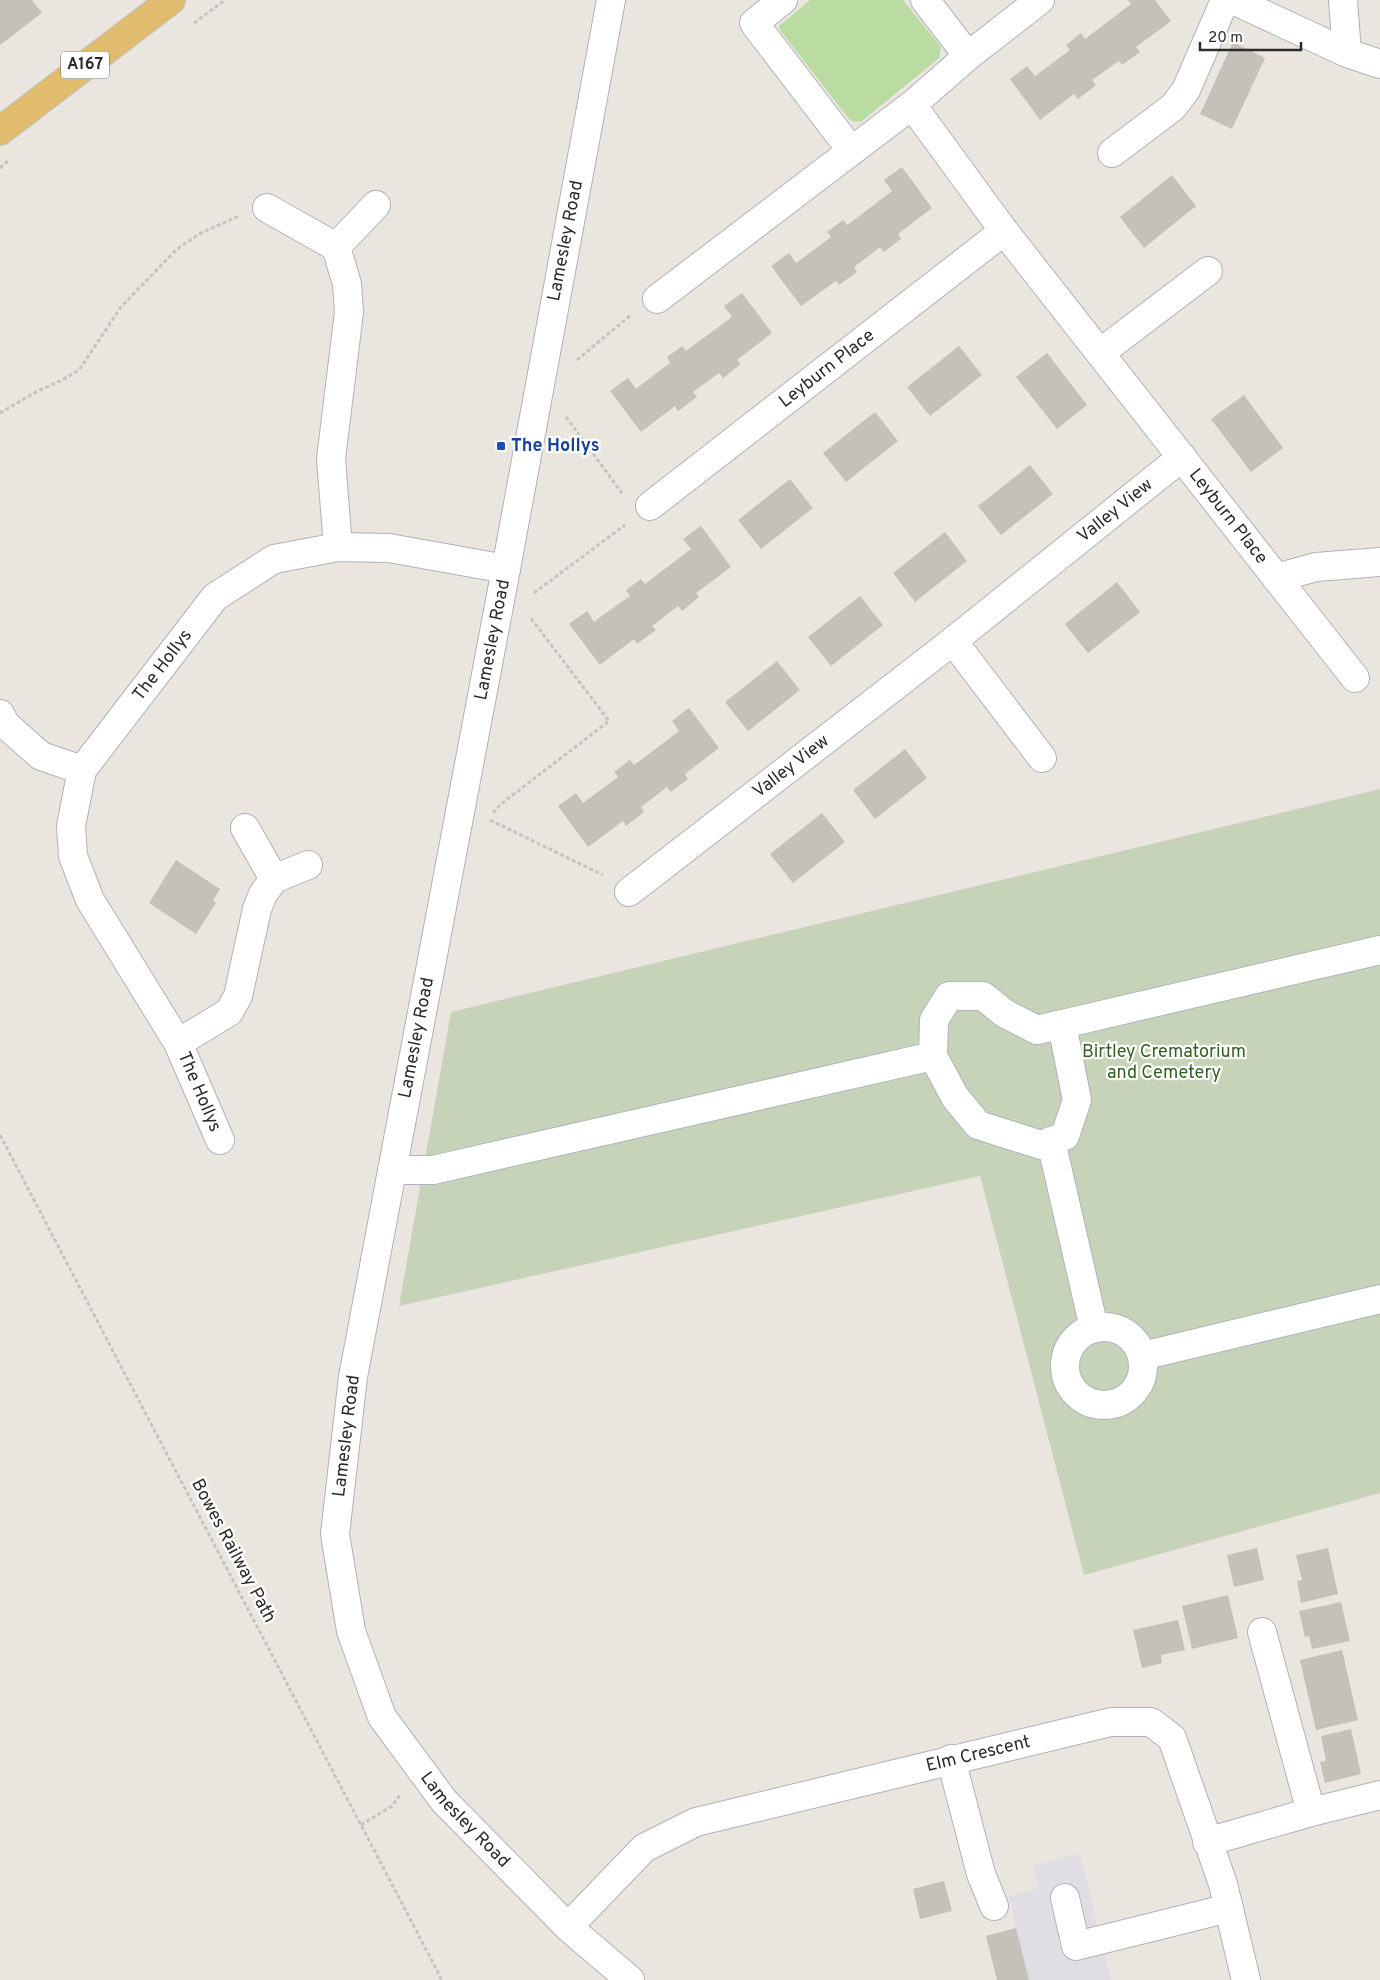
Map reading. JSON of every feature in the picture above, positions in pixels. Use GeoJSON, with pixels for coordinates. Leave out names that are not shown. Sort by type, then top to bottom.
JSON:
{"type":"FeatureCollection","features":[{"type":"Feature","properties":{"kind":"main road","name":"A167"},"geometry":{"type":"LineString","coordinates":[[0,131],[171,0]]}},
{"type":"Feature","properties":{"kind":"street","name":"Lamesley Road"},"geometry":{"type":"LineString","coordinates":[[611,0],[353,1377],[335,1534],[351,1631],[382,1717],[444,1801],[568,1928],[630,1980]]}},
{"type":"Feature","properties":{"kind":"street"},"geometry":{"type":"LineString","coordinates":[[783,0],[754,23],[851,150]]}},
{"type":"Feature","properties":{"kind":"street"},"geometry":{"type":"LineString","coordinates":[[925,0],[968,56]]}},
{"type":"Feature","properties":{"kind":"street"},"geometry":{"type":"LineString","coordinates":[[657,299],[912,104],[968,56],[1040,0]]}},
{"type":"Feature","properties":{"kind":"street"},"geometry":{"type":"LineString","coordinates":[[1112,153],[1173,107],[1186,90],[1225,0]]}},
{"type":"Feature","properties":{"kind":"street"},"geometry":{"type":"LineString","coordinates":[[1233,0],[1347,53],[1380,64]]}},
{"type":"Feature","properties":{"kind":"street"},"geometry":{"type":"LineString","coordinates":[[1343,0],[1347,53]]}},
{"type":"Feature","properties":{"kind":"street","name":"Leyburn Place"},"geometry":{"type":"LineString","coordinates":[[912,104],[1004,231],[1355,678]]}},
{"type":"Feature","properties":{"kind":"street"},"geometry":{"type":"LineString","coordinates":[[336,247],[376,205]]}},
{"type":"Feature","properties":{"kind":"street"},"geometry":{"type":"LineString","coordinates":[[267,208],[336,247],[347,284],[349,312],[331,459],[338,546]]}},
{"type":"Feature","properties":{"kind":"street","name":"Leyburn Place"},"geometry":{"type":"LineString","coordinates":[[644,511],[1004,231]]}},
{"type":"Feature","properties":{"kind":"street"},"geometry":{"type":"LineString","coordinates":[[1100,353],[1208,271]]}},
{"type":"Feature","properties":{"kind":"street","name":"Valley View"},"geometry":{"type":"LineString","coordinates":[[629,892],[953,641],[1182,457]]}},
{"type":"Feature","properties":{"kind":"street","name":"The Hollys"},"geometry":{"type":"LineString","coordinates":[[220,1140],[178,1043],[90,900],[73,856],[71,826],[82,770],[214,596],[274,559],[338,546],[389,548],[503,582]]}},
{"type":"Feature","properties":{"kind":"street"},"geometry":{"type":"LineString","coordinates":[[1276,578],[1316,567],[1380,562]]}},
{"type":"Feature","properties":{"kind":"street"},"geometry":{"type":"LineString","coordinates":[[953,641],[1042,758]]}},
{"type":"Feature","properties":{"kind":"street"},"geometry":{"type":"LineString","coordinates":[[0,714],[6,725],[41,756],[82,770]]}},
{"type":"Feature","properties":{"kind":"street"},"geometry":{"type":"LineString","coordinates":[[245,828],[274,879],[308,865]]}},
{"type":"Feature","properties":{"kind":"street","name":"The Hollys"},"geometry":{"type":"LineString","coordinates":[[178,1043],[229,1012],[238,996],[257,909],[263,894],[274,879]]}},
{"type":"Feature","properties":{"kind":"street"},"geometry":{"type":"LineString","coordinates":[[1062,1024],[1077,1100],[1065,1136],[1041,1145],[978,1125],[955,1097],[933,1056],[934,1020],[949,996],[983,996],[1004,1013],[1037,1030],[1062,1024],[1380,950]]}},
{"type":"Feature","properties":{"kind":"street"},"geometry":{"type":"LineString","coordinates":[[392,1170],[432,1170],[933,1056]]}},
{"type":"Feature","properties":{"kind":"street"},"geometry":{"type":"LineString","coordinates":[[1051,1141],[1094,1328]]}},
{"type":"Feature","properties":{"kind":"street"},"geometry":{"type":"LineString","coordinates":[[1142,1356],[1380,1299]]}},
{"type":"Feature","properties":{"kind":"street"},"geometry":{"type":"LineString","coordinates":[[1102,1326],[1126,1333],[1136,1343],[1142,1356],[1143,1370],[1139,1384],[1129,1396],[1117,1403],[1103,1405],[1090,1402],[1078,1395],[1069,1384],[1066,1358],[1070,1346],[1078,1336],[1094,1328],[1102,1326]]}},
{"type":"Feature","properties":{"kind":"street"},"geometry":{"type":"LineString","coordinates":[[1262,1632],[1311,1812]]}},
{"type":"Feature","properties":{"kind":"street","name":"Elm Crescent"},"geometry":{"type":"LineString","coordinates":[[568,1928],[644,1848],[696,1822],[951,1759],[1111,1722],[1152,1722],[1172,1738],[1223,1884],[1246,1980]]}},
{"type":"Feature","properties":{"kind":"street"},"geometry":{"type":"LineString","coordinates":[[951,1759],[981,1874],[994,1906]]}},
{"type":"Feature","properties":{"kind":"street"},"geometry":{"type":"LineString","coordinates":[[1207,1842],[1311,1812],[1380,1795]]}},
{"type":"Feature","properties":{"kind":"street"},"geometry":{"type":"LineString","coordinates":[[1065,1898],[1076,1946],[1229,1908]]}},
{"type":"Feature","properties":{"kind":"path"},"geometry":{"type":"LineString","coordinates":[[0,413],[80,370],[121,306],[176,248],[201,233],[231,219],[267,208]]}},
{"type":"Feature","properties":{"kind":"path"},"geometry":{"type":"LineString","coordinates":[[575,370],[577,360],[638,310],[657,299]]}},
{"type":"Feature","properties":{"kind":"path"},"geometry":{"type":"LineString","coordinates":[[533,594],[644,511],[566,417],[568,407]]}},
{"type":"Feature","properties":{"kind":"path"},"geometry":{"type":"LineString","coordinates":[[503,582],[609,721],[501,804],[488,819],[604,875],[629,892]]}},
{"type":"Feature","properties":{"kind":"path","name":"Bowes Railway Path"},"geometry":{"type":"LineString","coordinates":[[0,1135],[442,1980]]}},
{"type":"Feature","properties":{"kind":"path"},"geometry":{"type":"LineString","coordinates":[[362,1826],[392,1806],[420,1770]]}},
{"type":"Feature","properties":{"kind":"shaded area"},"geometry":{"type":"Polygon","coordinates":[[[1080,1853],[1111,1980],[997,1980],[986,1936],[1016,1928],[1009,1896],[1039,1888],[1033,1865],[1080,1853]]]}},
{"type":"Feature","properties":{"kind":"green space"},"geometry":{"type":"Polygon","coordinates":[[[810,0],[903,0],[941,47],[939,58],[862,121],[854,122],[849,119],[780,30],[779,26],[810,0]]]}},
{"type":"Feature","properties":{"kind":"green space","name":"Birtley Crematorium and Cemetery"},"geometry":{"type":"Polygon","coordinates":[[[1380,789],[1380,1493],[1084,1575],[980,1176],[399,1306],[451,1012],[1380,789]]]}},
{"type":"Feature","properties":{"kind":"building"},"geometry":{"type":"Polygon","coordinates":[[[0,0],[32,0],[42,13],[0,45],[0,0]]]}},
{"type":"Feature","properties":{"kind":"building"},"geometry":{"type":"Polygon","coordinates":[[[1128,0],[1155,0],[1171,21],[1136,47],[1140,52],[1122,65],[1119,61],[1092,80],[1096,85],[1078,99],[1074,94],[1040,120],[1010,79],[1027,66],[1035,76],[1070,50],[1066,45],[1081,33],[1085,39],[1131,4],[1128,0]]]}},
{"type":"Feature","properties":{"kind":"building"},"geometry":{"type":"Polygon","coordinates":[[[1233,42],[1265,58],[1232,129],[1200,114],[1233,42]]]}},
{"type":"Feature","properties":{"kind":"building"},"geometry":{"type":"Polygon","coordinates":[[[902,167],[932,208],[898,234],[901,239],[884,252],[880,247],[854,267],[857,272],[839,285],[836,281],[801,306],[771,266],[789,253],[796,263],[831,237],[827,232],[843,220],[847,225],[858,217],[892,191],[884,180],[902,167]]]}},
{"type":"Feature","properties":{"kind":"building"},"geometry":{"type":"Polygon","coordinates":[[[1172,175],[1196,206],[1144,248],[1120,217],[1172,175]]]}},
{"type":"Feature","properties":{"kind":"building"},"geometry":{"type":"Polygon","coordinates":[[[742,293],[772,333],[737,360],[741,364],[723,378],[719,373],[693,392],[697,397],[678,411],[675,406],[641,432],[610,391],[628,378],[636,389],[670,363],[667,357],[682,346],[686,351],[732,317],[724,306],[742,293]]]}},
{"type":"Feature","properties":{"kind":"building"},"geometry":{"type":"Polygon","coordinates":[[[959,346],[982,375],[930,416],[907,387],[959,346]]]}},
{"type":"Feature","properties":{"kind":"building"},"geometry":{"type":"Polygon","coordinates":[[[1047,353],[1087,405],[1057,429],[1016,377],[1047,353]]]}},
{"type":"Feature","properties":{"kind":"building"},"geometry":{"type":"Polygon","coordinates":[[[1244,395],[1283,448],[1251,472],[1211,419],[1244,395]]]}},
{"type":"Feature","properties":{"kind":"building"},"geometry":{"type":"Polygon","coordinates":[[[875,412],[898,441],[846,482],[823,453],[875,412]]]}},
{"type":"Feature","properties":{"kind":"building"},"geometry":{"type":"Polygon","coordinates":[[[1030,465],[1053,494],[1001,535],[978,506],[1030,465]]]}},
{"type":"Feature","properties":{"kind":"building"},"geometry":{"type":"Polygon","coordinates":[[[790,479],[813,508],[761,549],[738,520],[790,479]]]}},
{"type":"Feature","properties":{"kind":"building"},"geometry":{"type":"Polygon","coordinates":[[[701,526],[731,567],[696,593],[699,597],[682,611],[678,606],[652,626],[656,630],[637,644],[634,639],[600,665],[569,624],[587,611],[594,622],[630,596],[626,590],[641,579],[645,584],[691,549],[683,539],[701,526]]]}},
{"type":"Feature","properties":{"kind":"building"},"geometry":{"type":"Polygon","coordinates":[[[945,532],[967,561],[915,602],[893,573],[945,532]]]}},
{"type":"Feature","properties":{"kind":"building"},"geometry":{"type":"Polygon","coordinates":[[[1117,582],[1140,612],[1088,653],[1065,624],[1117,582]]]}},
{"type":"Feature","properties":{"kind":"building"},"geometry":{"type":"Polygon","coordinates":[[[860,596],[883,625],[831,666],[808,637],[860,596]]]}},
{"type":"Feature","properties":{"kind":"building"},"geometry":{"type":"Polygon","coordinates":[[[777,661],[800,690],[748,731],[725,702],[777,661]]]}},
{"type":"Feature","properties":{"kind":"building"},"geometry":{"type":"Polygon","coordinates":[[[689,708],[719,748],[685,774],[688,779],[671,792],[667,787],[641,807],[644,812],[626,826],[623,821],[588,847],[558,806],[576,793],[583,803],[618,777],[614,772],[630,760],[634,765],[645,757],[679,731],[672,721],[689,708]]]}},
{"type":"Feature","properties":{"kind":"building"},"geometry":{"type":"Polygon","coordinates":[[[905,749],[927,778],[875,819],[853,790],[905,749]]]}},
{"type":"Feature","properties":{"kind":"building"},"geometry":{"type":"Polygon","coordinates":[[[822,813],[845,842],[793,883],[770,854],[822,813]]]}},
{"type":"Feature","properties":{"kind":"building"},"geometry":{"type":"Polygon","coordinates":[[[176,860],[220,889],[213,900],[216,903],[196,934],[149,903],[176,860]]]}},
{"type":"Feature","properties":{"kind":"building"},"geometry":{"type":"Polygon","coordinates":[[[1257,1548],[1264,1580],[1234,1587],[1227,1555],[1257,1548]]]}},
{"type":"Feature","properties":{"kind":"building"},"geometry":{"type":"Polygon","coordinates":[[[1328,1548],[1338,1594],[1301,1603],[1297,1581],[1302,1580],[1296,1555],[1328,1548]]]}},
{"type":"Feature","properties":{"kind":"building"},"geometry":{"type":"Polygon","coordinates":[[[1228,1595],[1238,1638],[1192,1649],[1182,1606],[1228,1595]]]}},
{"type":"Feature","properties":{"kind":"building"},"geometry":{"type":"Polygon","coordinates":[[[1341,1602],[1350,1641],[1312,1649],[1309,1636],[1305,1637],[1299,1611],[1341,1602]]]}},
{"type":"Feature","properties":{"kind":"building"},"geometry":{"type":"Polygon","coordinates":[[[1178,1620],[1185,1650],[1161,1655],[1162,1663],[1142,1668],[1133,1630],[1178,1620]]]}},
{"type":"Feature","properties":{"kind":"building"},"geometry":{"type":"Polygon","coordinates":[[[1342,1650],[1358,1720],[1316,1730],[1300,1660],[1342,1650]]]}},
{"type":"Feature","properties":{"kind":"building"},"geometry":{"type":"Polygon","coordinates":[[[1351,1729],[1361,1774],[1325,1783],[1320,1762],[1326,1761],[1321,1736],[1351,1729]]]}},
{"type":"Feature","properties":{"kind":"building"},"geometry":{"type":"Polygon","coordinates":[[[944,1881],[952,1911],[920,1919],[913,1889],[944,1881]]]}},
{"type":"Feature","properties":{"kind":"building"},"geometry":{"type":"Polygon","coordinates":[[[1016,1928],[1029,1980],[997,1980],[986,1936],[1016,1928]]]}},
{"type":"Feature","properties":{"kind":"place","name":"The Hollys"},"geometry":{"type":"Point","coordinates":[501,446]}}]}
